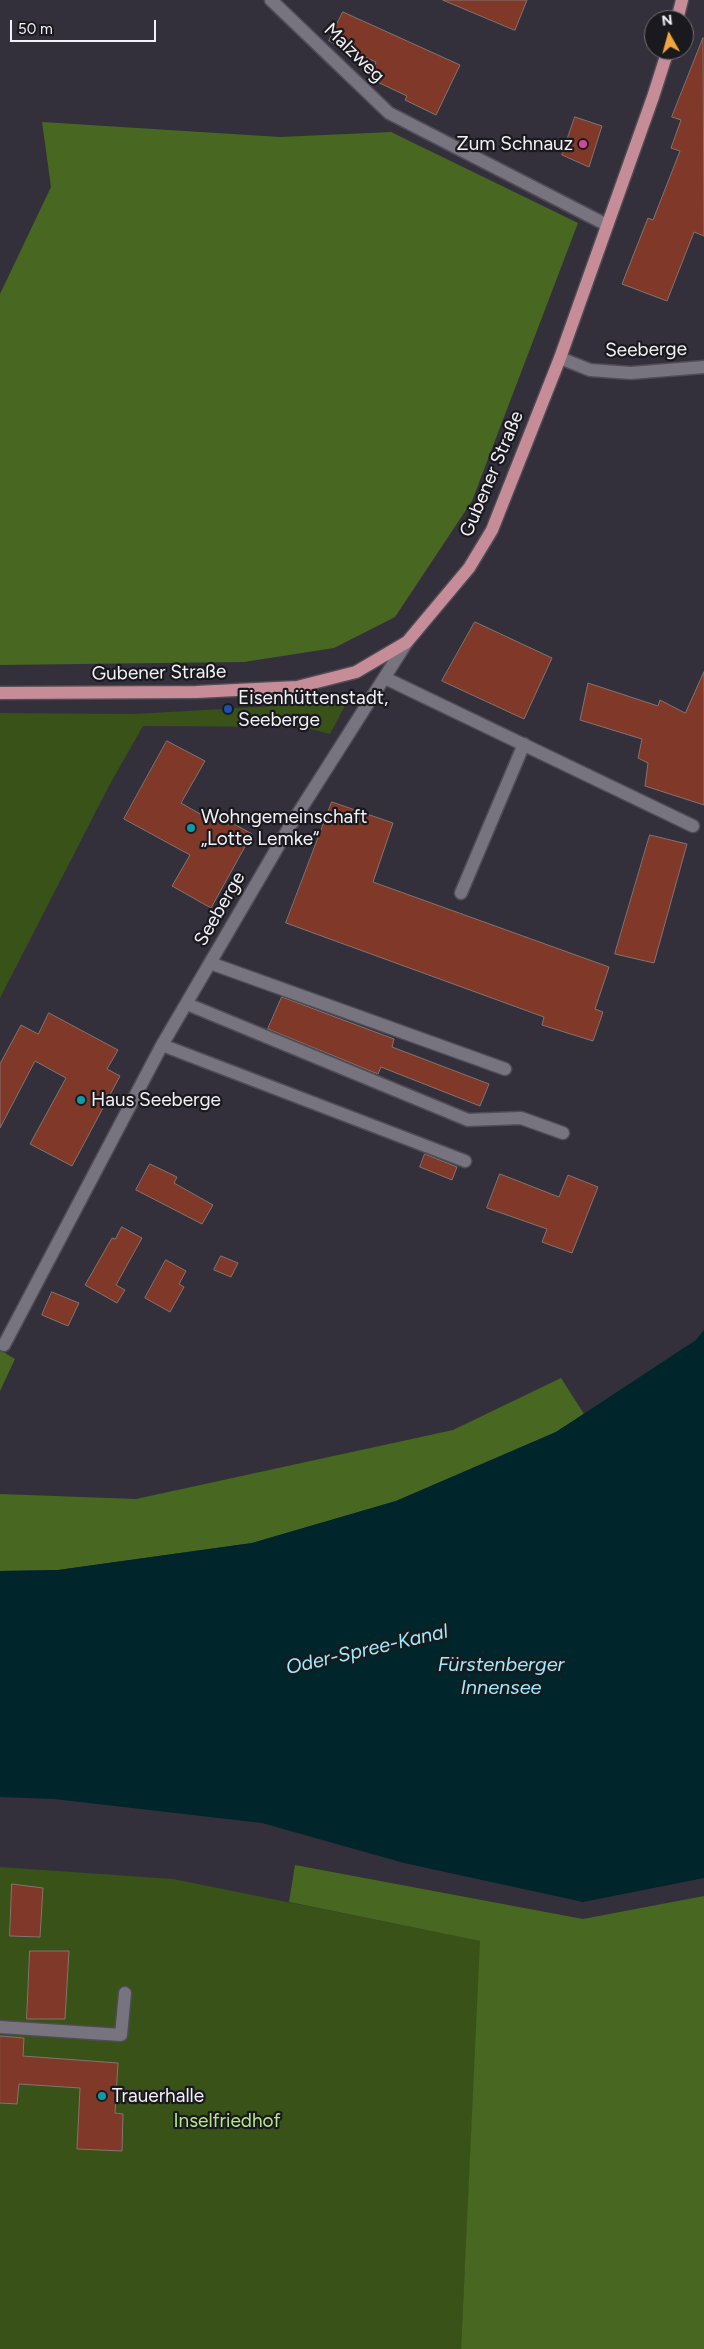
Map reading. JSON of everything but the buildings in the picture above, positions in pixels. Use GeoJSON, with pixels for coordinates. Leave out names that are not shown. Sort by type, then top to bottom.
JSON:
{"type":"FeatureCollection","features":[{"type":"Feature","properties":{"kind":"main road","name":"Gubener Straße"},"geometry":{"type":"LineString","coordinates":[[0,693],[196,692],[297,687],[356,672],[407,642],[469,568],[492,530],[560,358],[665,60]]}},
{"type":"Feature","properties":{"kind":"street","name":"Malzweg"},"geometry":{"type":"LineString","coordinates":[[271,0],[389,113],[607,225]]}},
{"type":"Feature","properties":{"kind":"street","name":"Seeberge"},"geometry":{"type":"LineString","coordinates":[[560,358],[590,370],[631,373],[704,367]]}},
{"type":"Feature","properties":{"kind":"street","name":"Seeberge"},"geometry":{"type":"LineString","coordinates":[[4,1345],[162,1044],[290,826],[407,642]]}},
{"type":"Feature","properties":{"kind":"street"},"geometry":{"type":"LineString","coordinates":[[385,678],[693,826]]}},
{"type":"Feature","properties":{"kind":"street"},"geometry":{"type":"LineString","coordinates":[[461,893],[524,744]]}},
{"type":"Feature","properties":{"kind":"street"},"geometry":{"type":"LineString","coordinates":[[210,963],[505,1069]]}},
{"type":"Feature","properties":{"kind":"street"},"geometry":{"type":"LineString","coordinates":[[187,1004],[468,1120],[521,1118],[563,1133]]}},
{"type":"Feature","properties":{"kind":"street"},"geometry":{"type":"LineString","coordinates":[[162,1044],[465,1161]]}},
{"type":"Feature","properties":{"kind":"street"},"geometry":{"type":"LineString","coordinates":[[0,2027],[121,2035],[126,1993]]}},
{"type":"Feature","properties":{"kind":"green space"},"geometry":{"type":"Polygon","coordinates":[[[42,122],[280,137],[391,132],[578,223],[472,501],[395,617],[334,648],[244,662],[0,665],[0,294],[51,187],[42,122]]]}},
{"type":"Feature","properties":{"kind":"green space"},"geometry":{"type":"Polygon","coordinates":[[[347,702],[330,734],[303,727],[143,726],[110,784],[0,998],[0,713],[134,714],[347,702]]]}},
{"type":"Feature","properties":{"kind":"green space"},"geometry":{"type":"Polygon","coordinates":[[[0,1350],[15,1359],[0,1391],[0,1350]]]}},
{"type":"Feature","properties":{"kind":"green space"},"geometry":{"type":"Polygon","coordinates":[[[561,1378],[584,1414],[556,1432],[396,1501],[252,1543],[58,1570],[0,1571],[0,1494],[136,1499],[453,1430],[561,1378]]]}},
{"type":"Feature","properties":{"kind":"green space"},"geometry":{"type":"Polygon","coordinates":[[[295,1865],[583,1919],[704,1896],[704,2349],[461,2349],[480,1941],[289,1902],[295,1865]]]}},
{"type":"Feature","properties":{"kind":"green space","name":"Inselfriedhof"},"geometry":{"type":"Polygon","coordinates":[[[0,1867],[173,1879],[481,1941],[461,2349],[0,2349],[0,1867]]]}},
{"type":"Feature","properties":{"kind":"water","name":"Fürstenberger Innensee"},"geometry":{"type":"Polygon","coordinates":[[[704,1330],[704,1878],[583,1902],[404,1863],[262,1823],[54,1799],[0,1797],[0,1571],[58,1570],[252,1543],[396,1501],[556,1432],[696,1340],[704,1330]]]}},
{"type":"Feature","properties":{"kind":"place","name":"Zum Schnauz"},"geometry":{"type":"Point","coordinates":[583,144]}},
{"type":"Feature","properties":{"kind":"place","name":"Eisenhüttenstadt, Seeberge"},"geometry":{"type":"Point","coordinates":[228,709]}},
{"type":"Feature","properties":{"kind":"place","name":"Wohngemeinschaft „Lotte Lemke“"},"geometry":{"type":"Point","coordinates":[191,828]}},
{"type":"Feature","properties":{"kind":"place","name":"Haus Seeberge"},"geometry":{"type":"Point","coordinates":[81,1100]}},
{"type":"Feature","properties":{"kind":"place","name":"Trauerhalle"},"geometry":{"type":"Point","coordinates":[102,2096]}},
{"type":"Feature","properties":{"kind":"water label","name":"Oder-Spree-Kanal"},"geometry":{"type":"Point","coordinates":[367,1650]}}]}
